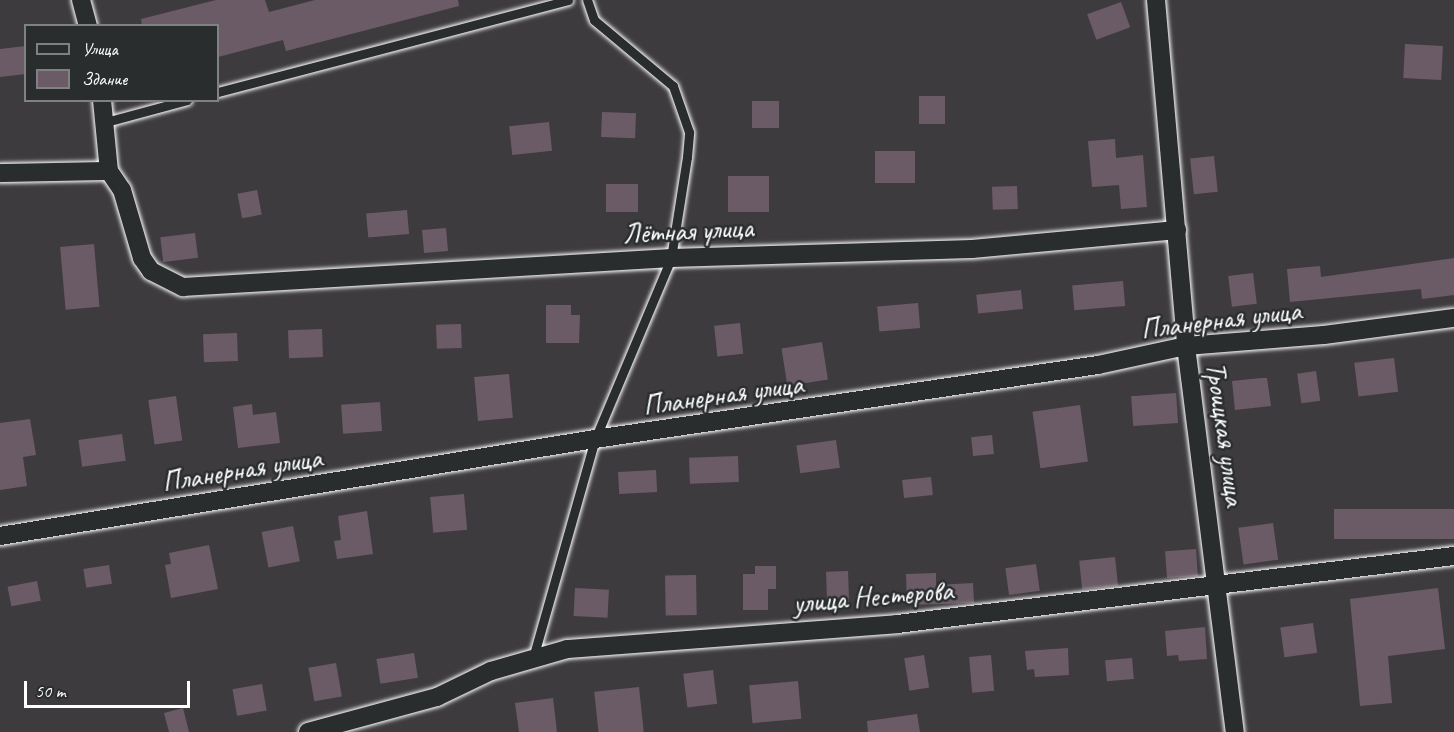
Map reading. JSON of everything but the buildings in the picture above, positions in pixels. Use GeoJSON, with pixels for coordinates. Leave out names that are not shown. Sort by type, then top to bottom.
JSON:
{"type":"FeatureCollection","features":[{"type":"Feature","properties":{"kind":"street"},"geometry":{"type":"LineString","coordinates":[[81,0],[87,24]]}},
{"type":"Feature","properties":{"kind":"street","name":"Троицкая улица"},"geometry":{"type":"LineString","coordinates":[[1156,0],[1186,346],[1219,588],[1235,732]]}},
{"type":"Feature","properties":{"kind":"street"},"geometry":{"type":"LineString","coordinates":[[0,173],[109,171],[102,102]]}},
{"type":"Feature","properties":{"kind":"street","name":"Лётная улица"},"geometry":{"type":"LineString","coordinates":[[109,171],[122,190],[136,244],[151,271],[183,287],[200,288],[671,258],[972,249],[1177,230]]}},
{"type":"Feature","properties":{"kind":"street","name":"Планерная улица"},"geometry":{"type":"LineString","coordinates":[[0,536],[595,439],[862,403],[1098,365],[1186,346],[1324,336],[1454,318]]}},
{"type":"Feature","properties":{"kind":"street","name":"улица Нестерова"},"geometry":{"type":"LineString","coordinates":[[309,732],[437,697],[490,671],[567,649],[897,624],[1219,588],[1454,556]]}},
{"type":"Feature","properties":{"kind":"lane"},"geometry":{"type":"LineString","coordinates":[[219,92],[568,0]]}},
{"type":"Feature","properties":{"kind":"lane"},"geometry":{"type":"LineString","coordinates":[[533,658],[595,439],[671,258],[687,157],[689,132],[683,106],[663,74],[594,20],[587,0]]}},
{"type":"Feature","properties":{"kind":"lane"},"geometry":{"type":"LineString","coordinates":[[106,122],[180,102]]}}]}
